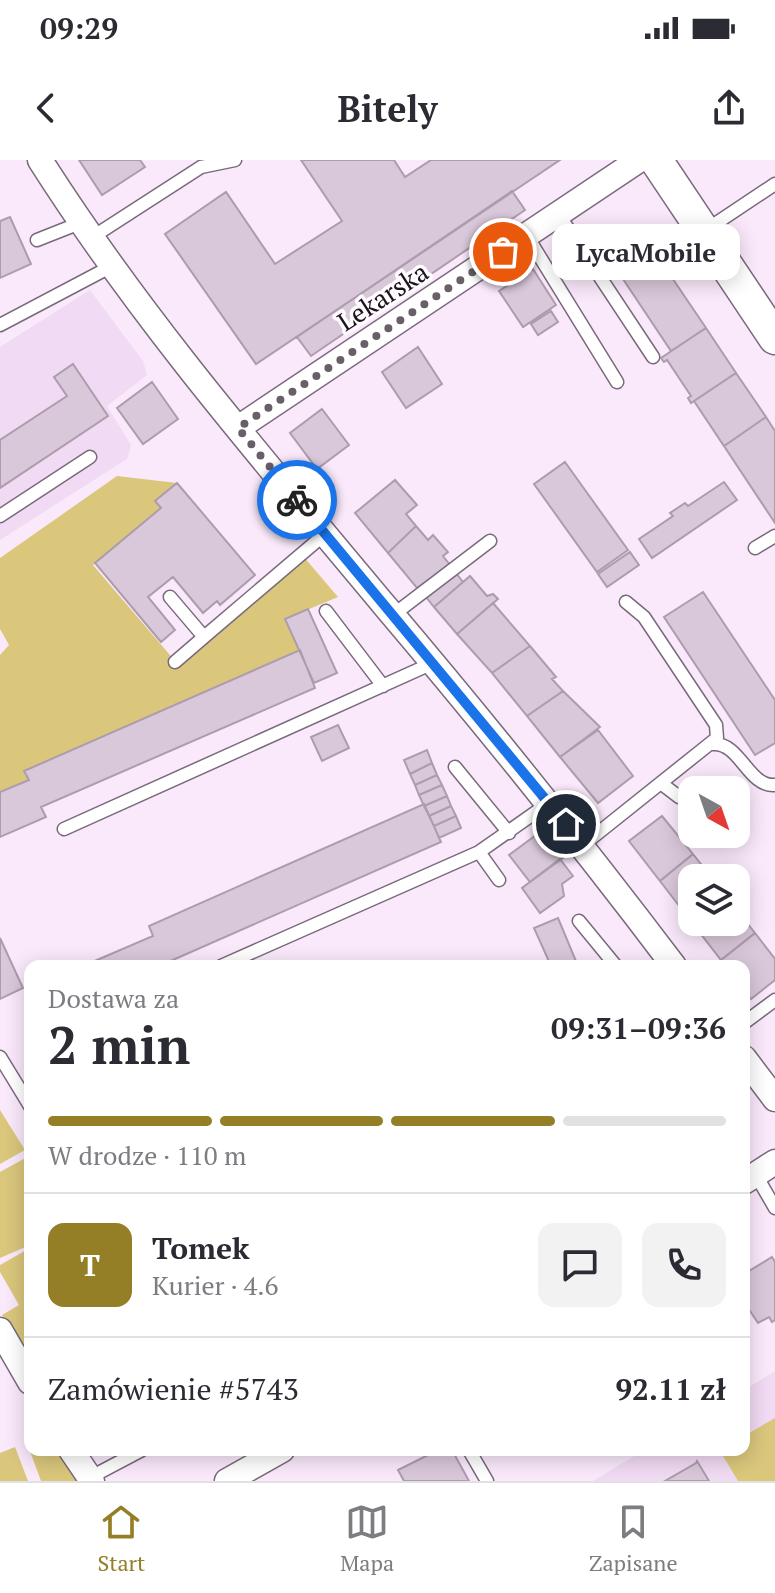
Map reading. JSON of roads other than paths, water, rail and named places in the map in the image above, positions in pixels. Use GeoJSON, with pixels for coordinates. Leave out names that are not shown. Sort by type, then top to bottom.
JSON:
{"type":"FeatureCollection","features":[{"type":"Feature","properties":{"kind":"street"},"geometry":{"type":"LineString","coordinates":[[40,160],[112,266],[238,428],[583,845],[665,960]]}},
{"type":"Feature","properties":{"kind":"street","name":"Lekarska"},"geometry":{"type":"LineString","coordinates":[[238,428],[639,160]]}},
{"type":"Feature","properties":{"kind":"street"},"geometry":{"type":"LineString","coordinates":[[656,160],[775,338]]}},
{"type":"Feature","properties":{"kind":"street"},"geometry":{"type":"LineString","coordinates":[[750,1072],[775,1099]]}},
{"type":"Feature","properties":{"kind":"street"},"geometry":{"type":"LineString","coordinates":[[0,1330],[24,1372]]}},
{"type":"Feature","properties":{"kind":"street"},"geometry":{"type":"LineString","coordinates":[[75,1456],[90,1479]]}},
{"type":"Feature","properties":{"kind":"street"},"geometry":{"type":"LineString","coordinates":[[227,1481],[271,1456]]}},
{"type":"Feature","properties":{"kind":"lane"},"geometry":{"type":"LineString","coordinates":[[37,240],[86,230],[201,167],[235,160]]}},
{"type":"Feature","properties":{"kind":"lane"},"geometry":{"type":"LineString","coordinates":[[704,232],[775,184]]}},
{"type":"Feature","properties":{"kind":"lane"},"geometry":{"type":"LineString","coordinates":[[559,215],[653,357]]}},
{"type":"Feature","properties":{"kind":"lane"},"geometry":{"type":"LineString","coordinates":[[527,236],[617,382]]}},
{"type":"Feature","properties":{"kind":"lane"},"geometry":{"type":"LineString","coordinates":[[0,325],[112,266]]}},
{"type":"Feature","properties":{"kind":"lane"},"geometry":{"type":"LineString","coordinates":[[0,516],[90,457]]}},
{"type":"Feature","properties":{"kind":"lane"},"geometry":{"type":"LineString","coordinates":[[175,662],[325,534]]}},
{"type":"Feature","properties":{"kind":"lane"},"geometry":{"type":"LineString","coordinates":[[755,548],[775,536]]}},
{"type":"Feature","properties":{"kind":"lane"},"geometry":{"type":"LineString","coordinates":[[393,615],[490,541]]}},
{"type":"Feature","properties":{"kind":"lane"},"geometry":{"type":"LineString","coordinates":[[170,597],[204,637]]}},
{"type":"Feature","properties":{"kind":"lane"},"geometry":{"type":"LineString","coordinates":[[583,845],[717,738],[716,725],[644,617],[626,602]]}},
{"type":"Feature","properties":{"kind":"lane"},"geometry":{"type":"LineString","coordinates":[[326,611],[383,686]]}},
{"type":"Feature","properties":{"kind":"lane"},"geometry":{"type":"LineString","coordinates":[[64,829],[433,663]]}},
{"type":"Feature","properties":{"kind":"lane"},"geometry":{"type":"LineString","coordinates":[[713,744],[725,746],[759,780],[775,785]]}},
{"type":"Feature","properties":{"kind":"lane"},"geometry":{"type":"LineString","coordinates":[[455,767],[509,833]]}},
{"type":"Feature","properties":{"kind":"lane"},"geometry":{"type":"LineString","coordinates":[[662,784],[678,796]]}},
{"type":"Feature","properties":{"kind":"lane"},"geometry":{"type":"LineString","coordinates":[[235,960],[479,852],[549,803]]}},
{"type":"Feature","properties":{"kind":"lane"},"geometry":{"type":"LineString","coordinates":[[479,852],[499,880]]}},
{"type":"Feature","properties":{"kind":"lane"},"geometry":{"type":"LineString","coordinates":[[579,921],[611,960]]}},
{"type":"Feature","properties":{"kind":"lane"},"geometry":{"type":"LineString","coordinates":[[750,1019],[775,1000]]}},
{"type":"Feature","properties":{"kind":"lane"},"geometry":{"type":"LineString","coordinates":[[0,1057],[24,1096]]}},
{"type":"Feature","properties":{"kind":"lane"},"geometry":{"type":"LineString","coordinates":[[758,1173],[775,1208]]}},
{"type":"Feature","properties":{"kind":"lane"},"geometry":{"type":"LineString","coordinates":[[90,1479],[131,1456]]}},
{"type":"Feature","properties":{"kind":"lane"},"geometry":{"type":"LineString","coordinates":[[472,1456],[487,1481]]}},
{"type":"Feature","properties":{"kind":"place","name":"LycaMobile"},"geometry":{"type":"Point","coordinates":[503,252]}}]}
